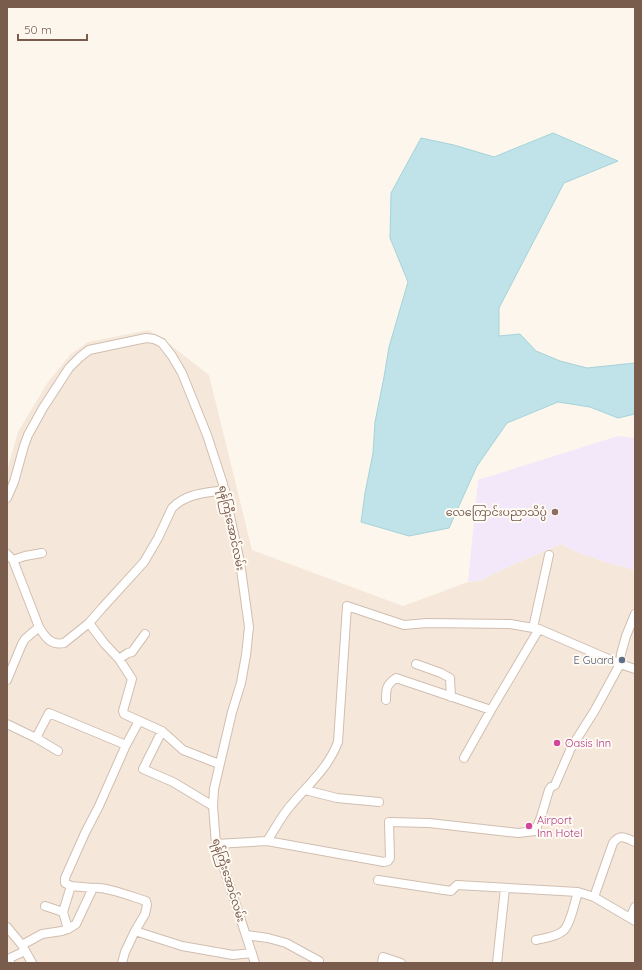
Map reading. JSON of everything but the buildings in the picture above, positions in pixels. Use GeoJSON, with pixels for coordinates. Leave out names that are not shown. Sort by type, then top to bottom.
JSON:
{"type":"FeatureCollection","features":[{"type":"Feature","properties":{"kind":"street","name":"ရန်ကြီးအောင်လမ်း"},"geometry":{"type":"LineString","coordinates":[[7,498],[14,482],[28,435],[43,408],[69,368],[88,350],[146,338],[154,339],[162,343],[182,373],[207,435],[225,490],[240,562],[249,627],[246,655],[241,683],[219,764],[214,789],[213,806],[216,844],[255,963]]}},
{"type":"Feature","properties":{"kind":"street"},"geometry":{"type":"LineString","coordinates":[[42,552],[25,556],[10,557],[39,627],[54,644],[64,644],[89,623],[144,562],[158,538],[172,508],[175,505],[194,494],[225,490]]}},
{"type":"Feature","properties":{"kind":"street"},"geometry":{"type":"LineString","coordinates":[[464,758],[536,628],[549,555]]}},
{"type":"Feature","properties":{"kind":"street"},"geometry":{"type":"LineString","coordinates":[[267,841],[290,806],[313,782],[332,755],[338,742],[347,606],[404,625],[426,623],[510,624],[536,628],[635,669]]}},
{"type":"Feature","properties":{"kind":"street"},"geometry":{"type":"LineString","coordinates":[[216,844],[267,841],[384,862],[388,861],[390,858],[389,822],[429,823],[518,833],[535,831],[549,790],[555,785],[570,748],[595,710],[620,664],[626,636],[635,614]]}},
{"type":"Feature","properties":{"kind":"street"},"geometry":{"type":"LineString","coordinates":[[89,623],[104,643],[119,659],[132,679],[123,712],[162,732],[183,750],[219,764]]}},
{"type":"Feature","properties":{"kind":"street"},"geometry":{"type":"LineString","coordinates":[[7,680],[22,644],[39,627]]}},
{"type":"Feature","properties":{"kind":"street"},"geometry":{"type":"LineString","coordinates":[[119,659],[132,652],[145,634]]}},
{"type":"Feature","properties":{"kind":"street"},"geometry":{"type":"LineString","coordinates":[[416,664],[441,672],[450,678],[451,696]]}},
{"type":"Feature","properties":{"kind":"street"},"geometry":{"type":"LineString","coordinates":[[386,700],[386,688],[396,678],[491,710]]}},
{"type":"Feature","properties":{"kind":"street"},"geometry":{"type":"LineString","coordinates":[[36,738],[49,713],[126,745]]}},
{"type":"Feature","properties":{"kind":"street"},"geometry":{"type":"LineString","coordinates":[[122,963],[125,952],[145,914],[147,905],[146,901],[98,887],[71,886],[65,883],[65,878],[126,745],[139,721]]}},
{"type":"Feature","properties":{"kind":"street"},"geometry":{"type":"LineString","coordinates":[[7,724],[58,751]]}},
{"type":"Feature","properties":{"kind":"street"},"geometry":{"type":"LineString","coordinates":[[162,732],[143,769],[172,782],[213,806]]}},
{"type":"Feature","properties":{"kind":"street"},"geometry":{"type":"LineString","coordinates":[[305,790],[337,798],[378,802]]}},
{"type":"Feature","properties":{"kind":"street"},"geometry":{"type":"LineString","coordinates":[[594,897],[613,842],[616,838],[623,836],[635,842]]}},
{"type":"Feature","properties":{"kind":"street"},"geometry":{"type":"LineString","coordinates":[[378,880],[451,891],[457,885],[578,892],[594,897],[633,919],[635,907]]}},
{"type":"Feature","properties":{"kind":"street"},"geometry":{"type":"LineString","coordinates":[[68,929],[63,912],[71,886]]}},
{"type":"Feature","properties":{"kind":"street"},"geometry":{"type":"LineString","coordinates":[[10,963],[10,958],[42,934],[62,931],[76,924],[93,888]]}},
{"type":"Feature","properties":{"kind":"street"},"geometry":{"type":"LineString","coordinates":[[497,963],[505,888]]}},
{"type":"Feature","properties":{"kind":"street"},"geometry":{"type":"LineString","coordinates":[[536,940],[553,936],[564,930],[568,925],[578,892]]}},
{"type":"Feature","properties":{"kind":"street"},"geometry":{"type":"LineString","coordinates":[[44,906],[63,912]]}},
{"type":"Feature","properties":{"kind":"street"},"geometry":{"type":"LineString","coordinates":[[7,927],[32,963]]}},
{"type":"Feature","properties":{"kind":"street"},"geometry":{"type":"LineString","coordinates":[[135,931],[182,946],[233,955],[252,953]]}},
{"type":"Feature","properties":{"kind":"street"},"geometry":{"type":"LineString","coordinates":[[246,935],[268,938],[286,943],[319,961]]}},
{"type":"Feature","properties":{"kind":"street"},"geometry":{"type":"LineString","coordinates":[[382,963],[383,957],[401,963]]}},
{"type":"Feature","properties":{"kind":"shaded area"},"geometry":{"type":"Polygon","coordinates":[[[149,330],[209,375],[252,550],[403,606],[468,582],[482,580],[501,570],[561,544],[579,553],[635,570],[635,963],[7,963],[7,471],[18,432],[48,382],[71,354],[88,342],[149,330]]]}},
{"type":"Feature","properties":{"kind":"shaded area","name":"လေကြောင်းပညာသိပ္ပံ"},"geometry":{"type":"Polygon","coordinates":[[[618,436],[635,438],[635,570],[579,553],[561,544],[501,570],[482,580],[468,582],[478,480],[618,436]]]}},
{"type":"Feature","properties":{"kind":"water"},"geometry":{"type":"Polygon","coordinates":[[[553,133],[618,161],[564,183],[499,308],[499,336],[520,334],[536,351],[560,361],[587,368],[635,363],[635,414],[618,418],[590,407],[558,402],[507,423],[477,466],[449,528],[409,536],[361,522],[373,453],[375,422],[389,347],[408,282],[390,238],[391,193],[421,138],[454,145],[494,157],[553,133]]]}},
{"type":"Feature","properties":{"kind":"place","name":"လေကြောင်းပညာသိပ္ပံ"},"geometry":{"type":"Point","coordinates":[555,512]}},
{"type":"Feature","properties":{"kind":"place","name":"E Guard"},"geometry":{"type":"Point","coordinates":[622,660]}},
{"type":"Feature","properties":{"kind":"place","name":"Oasis Inn"},"geometry":{"type":"Point","coordinates":[557,743]}},
{"type":"Feature","properties":{"kind":"place","name":"Airport Inn Hotel"},"geometry":{"type":"Point","coordinates":[529,826]}}]}
